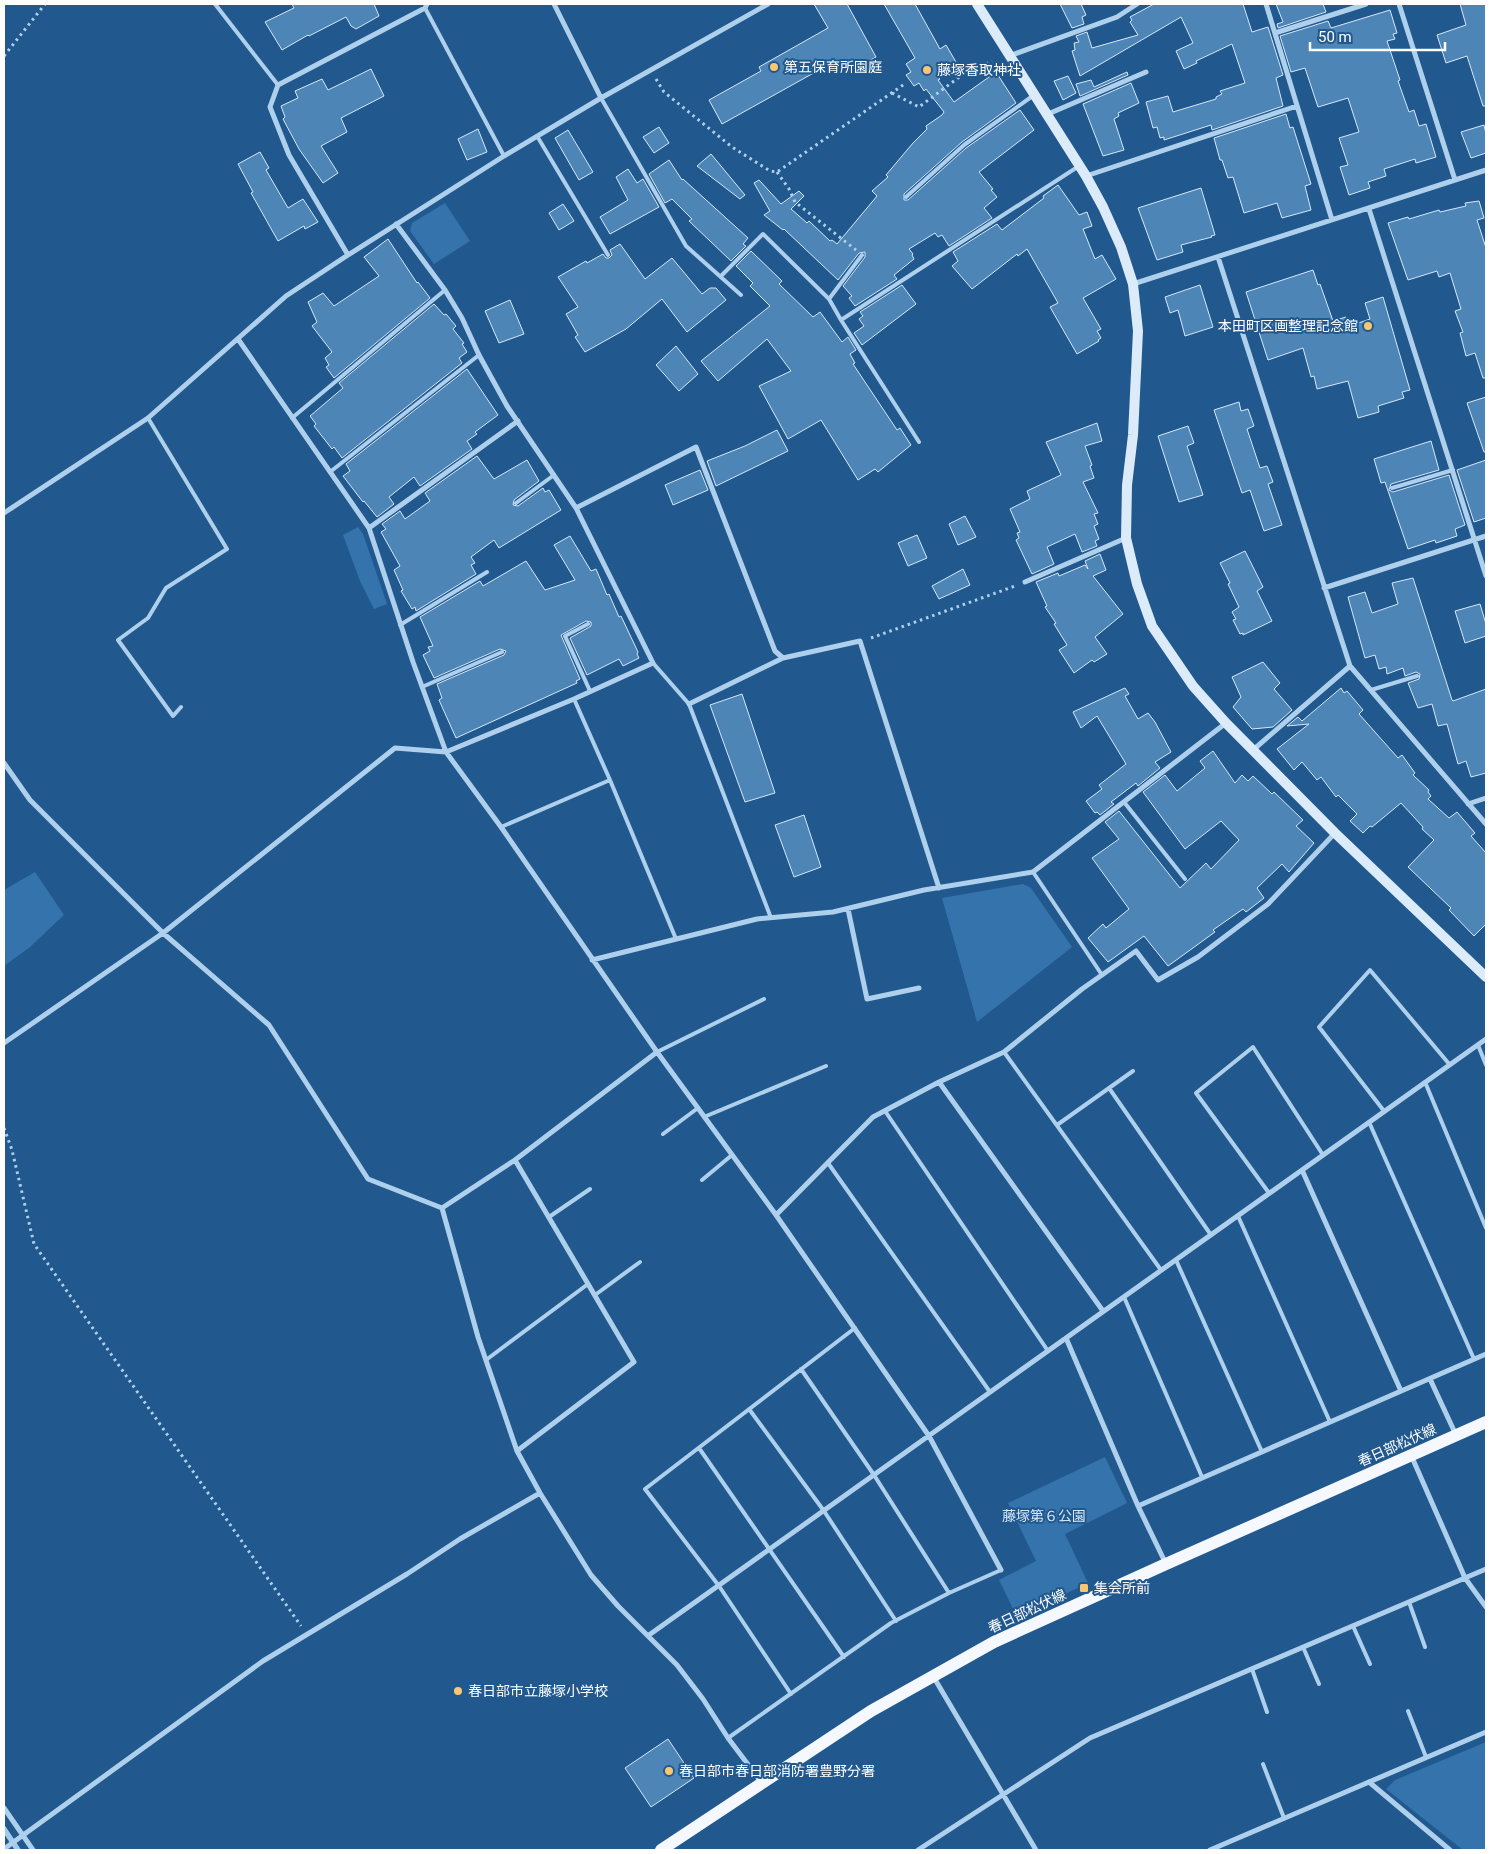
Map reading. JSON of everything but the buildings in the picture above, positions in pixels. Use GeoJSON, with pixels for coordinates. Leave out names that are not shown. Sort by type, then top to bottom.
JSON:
{"type":"FeatureCollection","features":[{"type":"Feature","properties":{"kind":"main road","name":"春日部松伏線"},"geometry":{"type":"LineString","coordinates":[[661,1850],[871,1710],[994,1642],[1486,1422]]}},
{"type":"Feature","properties":{"kind":"street"},"geometry":{"type":"LineString","coordinates":[[554,4],[601,98]]}},
{"type":"Feature","properties":{"kind":"street"},"geometry":{"type":"LineString","coordinates":[[4,513],[148,418],[286,296],[504,156],[766,4]]}},
{"type":"Feature","properties":{"kind":"street"},"geometry":{"type":"LineString","coordinates":[[977,4],[1086,176],[1103,207],[1117,239],[1133,284],[1138,331],[1126,538],[1137,584],[1152,626],[1193,686],[1226,723],[1335,833],[1486,977]]}},
{"type":"Feature","properties":{"kind":"street"},"geometry":{"type":"LineString","coordinates":[[1009,56],[1117,17],[1137,4]]}},
{"type":"Feature","properties":{"kind":"street"},"geometry":{"type":"LineString","coordinates":[[1266,4],[1332,220]]}},
{"type":"Feature","properties":{"kind":"street"},"geometry":{"type":"LineString","coordinates":[[1275,33],[1366,4]]}},
{"type":"Feature","properties":{"kind":"street"},"geometry":{"type":"LineString","coordinates":[[1399,4],[1455,180]]}},
{"type":"Feature","properties":{"kind":"street"},"geometry":{"type":"LineString","coordinates":[[348,255],[289,155],[270,107],[278,85],[426,6]]}},
{"type":"Feature","properties":{"kind":"street"},"geometry":{"type":"LineString","coordinates":[[1048,114],[1146,72]]}},
{"type":"Feature","properties":{"kind":"street"},"geometry":{"type":"LineString","coordinates":[[1086,176],[1297,106]]}},
{"type":"Feature","properties":{"kind":"street"},"geometry":{"type":"LineString","coordinates":[[1133,284],[1486,170]]}},
{"type":"Feature","properties":{"kind":"street"},"geometry":{"type":"LineString","coordinates":[[1369,209],[1486,576]]}},
{"type":"Feature","properties":{"kind":"street"},"geometry":{"type":"LineString","coordinates":[[4,1043],[163,933],[394,748],[446,752],[574,699],[590,690],[653,663],[576,508],[518,422],[479,355],[462,318],[446,290],[396,224]]}},
{"type":"Feature","properties":{"kind":"street"},"geometry":{"type":"LineString","coordinates":[[1218,257],[1350,666],[1486,824]]}},
{"type":"Feature","properties":{"kind":"street"},"geometry":{"type":"LineString","coordinates":[[238,339],[369,528],[400,625],[446,752],[656,1052],[776,1215],[929,1436],[1001,1570]]}},
{"type":"Feature","properties":{"kind":"street"},"geometry":{"type":"LineString","coordinates":[[369,528],[518,422]]}},
{"type":"Feature","properties":{"kind":"street"},"geometry":{"type":"LineString","coordinates":[[576,508],[696,447],[775,651],[783,658]]}},
{"type":"Feature","properties":{"kind":"street"},"geometry":{"type":"LineString","coordinates":[[1324,588],[1486,536]]}},
{"type":"Feature","properties":{"kind":"street"},"geometry":{"type":"LineString","coordinates":[[1025,582],[1126,538]]}},
{"type":"Feature","properties":{"kind":"street"},"geometry":{"type":"LineString","coordinates":[[689,704],[783,658],[860,641],[939,888]]}},
{"type":"Feature","properties":{"kind":"street"},"geometry":{"type":"LineString","coordinates":[[1254,750],[1350,666]]}},
{"type":"Feature","properties":{"kind":"street"},"geometry":{"type":"LineString","coordinates":[[592,960],[757,919],[834,912],[939,888],[1033,872],[1226,723]]}},
{"type":"Feature","properties":{"kind":"street"},"geometry":{"type":"LineString","coordinates":[[4,763],[30,800],[163,933],[269,1025],[368,1179],[442,1208]]}},
{"type":"Feature","properties":{"kind":"street"},"geometry":{"type":"LineString","coordinates":[[1468,804],[1486,798]]}},
{"type":"Feature","properties":{"kind":"street"},"geometry":{"type":"LineString","coordinates":[[776,1215],[873,1117],[939,1082],[1004,1052],[1102,975],[1136,951],[1158,980],[1198,956],[1268,904],[1335,833]]}},
{"type":"Feature","properties":{"kind":"street"},"geometry":{"type":"LineString","coordinates":[[848,909],[867,999],[918,988]]}},
{"type":"Feature","properties":{"kind":"street"},"geometry":{"type":"LineString","coordinates":[[649,1635],[1486,1039]]}},
{"type":"Feature","properties":{"kind":"street"},"geometry":{"type":"LineString","coordinates":[[442,1208],[515,1160],[656,1052]]}},
{"type":"Feature","properties":{"kind":"street"},"geometry":{"type":"LineString","coordinates":[[939,1082],[1103,1312]]}},
{"type":"Feature","properties":{"kind":"street"},"geometry":{"type":"LineString","coordinates":[[515,1160],[634,1362],[518,1451]]}},
{"type":"Feature","properties":{"kind":"street"},"geometry":{"type":"LineString","coordinates":[[1302,1170],[1401,1391]]}},
{"type":"Feature","properties":{"kind":"street"},"geometry":{"type":"LineString","coordinates":[[442,1208],[486,1360],[518,1451],[540,1493],[591,1575],[618,1606],[677,1665],[762,1783]]}},
{"type":"Feature","properties":{"kind":"street"},"geometry":{"type":"LineString","coordinates":[[1066,1338],[1138,1506],[1166,1564]]}},
{"type":"Feature","properties":{"kind":"street"},"geometry":{"type":"LineString","coordinates":[[1138,1506],[1486,1354]]}},
{"type":"Feature","properties":{"kind":"street"},"geometry":{"type":"LineString","coordinates":[[1430,1378],[1456,1435]]}},
{"type":"Feature","properties":{"kind":"street"},"geometry":{"type":"LineString","coordinates":[[1411,1454],[1465,1578],[1486,1607]]}},
{"type":"Feature","properties":{"kind":"street"},"geometry":{"type":"LineString","coordinates":[[4,1849],[228,1685],[306,1634],[407,1574],[460,1539],[540,1493]]}},
{"type":"Feature","properties":{"kind":"street"},"geometry":{"type":"LineString","coordinates":[[918,1850],[1090,1738],[1486,1569]]}},
{"type":"Feature","properties":{"kind":"street"},"geometry":{"type":"LineString","coordinates":[[933,1675],[1036,1850]]}},
{"type":"Feature","properties":{"kind":"street"},"geometry":{"type":"LineString","coordinates":[[1210,1850],[1219,1848],[1284,1818],[1486,1732]]}},
{"type":"Feature","properties":{"kind":"street"},"geometry":{"type":"LineString","coordinates":[[1369,1782],[1450,1850]]}},
{"type":"Feature","properties":{"kind":"street"},"geometry":{"type":"LineString","coordinates":[[4,1808],[33,1850]]}},
{"type":"Feature","properties":{"kind":"lane"},"geometry":{"type":"LineString","coordinates":[[215,4],[278,85]]}},
{"type":"Feature","properties":{"kind":"lane"},"geometry":{"type":"LineString","coordinates":[[426,6],[504,156]]}},
{"type":"Feature","properties":{"kind":"lane"},"geometry":{"type":"LineString","coordinates":[[906,197],[964,145],[1034,95]]}},
{"type":"Feature","properties":{"kind":"lane"},"geometry":{"type":"LineString","coordinates":[[601,98],[686,246],[741,295]]}},
{"type":"Feature","properties":{"kind":"lane"},"geometry":{"type":"LineString","coordinates":[[537,136],[608,255]]}},
{"type":"Feature","properties":{"kind":"lane"},"geometry":{"type":"LineString","coordinates":[[840,320],[1079,166]]}},
{"type":"Feature","properties":{"kind":"lane"},"geometry":{"type":"LineString","coordinates":[[720,276],[763,234],[829,299],[840,320],[919,442]]}},
{"type":"Feature","properties":{"kind":"lane"},"geometry":{"type":"LineString","coordinates":[[829,299],[862,255]]}},
{"type":"Feature","properties":{"kind":"lane"},"geometry":{"type":"LineString","coordinates":[[292,418],[446,290]]}},
{"type":"Feature","properties":{"kind":"lane"},"geometry":{"type":"LineString","coordinates":[[330,472],[479,355]]}},
{"type":"Feature","properties":{"kind":"lane"},"geometry":{"type":"LineString","coordinates":[[148,418],[227,550],[166,588],[148,618],[118,640],[173,716],[181,707]]}},
{"type":"Feature","properties":{"kind":"lane"},"geometry":{"type":"LineString","coordinates":[[1392,488],[1453,470]]}},
{"type":"Feature","properties":{"kind":"lane"},"geometry":{"type":"LineString","coordinates":[[516,503],[554,476]]}},
{"type":"Feature","properties":{"kind":"lane"},"geometry":{"type":"LineString","coordinates":[[400,625],[487,572]]}},
{"type":"Feature","properties":{"kind":"lane"},"geometry":{"type":"LineString","coordinates":[[588,624],[565,636],[590,690]]}},
{"type":"Feature","properties":{"kind":"lane"},"geometry":{"type":"LineString","coordinates":[[422,687],[502,652]]}},
{"type":"Feature","properties":{"kind":"lane"},"geometry":{"type":"LineString","coordinates":[[653,663],[689,704],[771,918]]}},
{"type":"Feature","properties":{"kind":"lane"},"geometry":{"type":"LineString","coordinates":[[1371,690],[1417,676]]}},
{"type":"Feature","properties":{"kind":"lane"},"geometry":{"type":"LineString","coordinates":[[574,699],[676,939]]}},
{"type":"Feature","properties":{"kind":"lane"},"geometry":{"type":"LineString","coordinates":[[501,828],[610,780]]}},
{"type":"Feature","properties":{"kind":"lane"},"geometry":{"type":"LineString","coordinates":[[1124,802],[1185,879]]}},
{"type":"Feature","properties":{"kind":"lane"},"geometry":{"type":"LineString","coordinates":[[1033,872],[1102,975]]}},
{"type":"Feature","properties":{"kind":"lane"},"geometry":{"type":"LineString","coordinates":[[1384,1111],[1319,1028],[1370,970],[1450,1065]]}},
{"type":"Feature","properties":{"kind":"lane"},"geometry":{"type":"LineString","coordinates":[[656,1052],[764,999]]}},
{"type":"Feature","properties":{"kind":"lane"},"geometry":{"type":"LineString","coordinates":[[1478,1045],[1486,1065]]}},
{"type":"Feature","properties":{"kind":"lane"},"geometry":{"type":"LineString","coordinates":[[1269,1193],[1196,1093],[1253,1047],[1323,1155]]}},
{"type":"Feature","properties":{"kind":"lane"},"geometry":{"type":"LineString","coordinates":[[1004,1052],[1161,1270]]}},
{"type":"Feature","properties":{"kind":"lane"},"geometry":{"type":"LineString","coordinates":[[704,1117],[826,1066]]}},
{"type":"Feature","properties":{"kind":"lane"},"geometry":{"type":"LineString","coordinates":[[1057,1125],[1133,1071]]}},
{"type":"Feature","properties":{"kind":"lane"},"geometry":{"type":"LineString","coordinates":[[1425,1082],[1486,1228]]}},
{"type":"Feature","properties":{"kind":"lane"},"geometry":{"type":"LineString","coordinates":[[1109,1088],[1211,1235]]}},
{"type":"Feature","properties":{"kind":"lane"},"geometry":{"type":"LineString","coordinates":[[663,1134],[698,1108]]}},
{"type":"Feature","properties":{"kind":"lane"},"geometry":{"type":"LineString","coordinates":[[885,1111],[1048,1350]]}},
{"type":"Feature","properties":{"kind":"lane"},"geometry":{"type":"LineString","coordinates":[[1369,1122],[1474,1360]]}},
{"type":"Feature","properties":{"kind":"lane"},"geometry":{"type":"LineString","coordinates":[[702,1180],[732,1155]]}},
{"type":"Feature","properties":{"kind":"lane"},"geometry":{"type":"LineString","coordinates":[[828,1163],[990,1392]]}},
{"type":"Feature","properties":{"kind":"lane"},"geometry":{"type":"LineString","coordinates":[[549,1217],[590,1189]]}},
{"type":"Feature","properties":{"kind":"lane"},"geometry":{"type":"LineString","coordinates":[[1238,1216],[1330,1422]]}},
{"type":"Feature","properties":{"kind":"lane"},"geometry":{"type":"LineString","coordinates":[[1176,1260],[1262,1452]]}},
{"type":"Feature","properties":{"kind":"lane"},"geometry":{"type":"LineString","coordinates":[[595,1295],[640,1262]]}},
{"type":"Feature","properties":{"kind":"lane"},"geometry":{"type":"LineString","coordinates":[[486,1360],[588,1284]]}},
{"type":"Feature","properties":{"kind":"lane"},"geometry":{"type":"LineString","coordinates":[[1124,1296],[1202,1477]]}},
{"type":"Feature","properties":{"kind":"lane"},"geometry":{"type":"LineString","coordinates":[[791,1694],[719,1586],[645,1489],[855,1328]]}},
{"type":"Feature","properties":{"kind":"lane"},"geometry":{"type":"LineString","coordinates":[[801,1369],[874,1475],[949,1593]]}},
{"type":"Feature","properties":{"kind":"lane"},"geometry":{"type":"LineString","coordinates":[[749,1409],[824,1511],[896,1621]]}},
{"type":"Feature","properties":{"kind":"lane"},"geometry":{"type":"LineString","coordinates":[[699,1448],[844,1657]]}},
{"type":"Feature","properties":{"kind":"lane"},"geometry":{"type":"LineString","coordinates":[[728,1738],[896,1621],[949,1593],[1001,1570]]}},
{"type":"Feature","properties":{"kind":"lane"},"geometry":{"type":"LineString","coordinates":[[1409,1602],[1425,1647]]}},
{"type":"Feature","properties":{"kind":"lane"},"geometry":{"type":"LineString","coordinates":[[1353,1626],[1370,1664]]}},
{"type":"Feature","properties":{"kind":"lane"},"geometry":{"type":"LineString","coordinates":[[1304,1647],[1319,1684]]}},
{"type":"Feature","properties":{"kind":"lane"},"geometry":{"type":"LineString","coordinates":[[1252,1669],[1267,1712]]}},
{"type":"Feature","properties":{"kind":"lane"},"geometry":{"type":"LineString","coordinates":[[1408,1711],[1426,1757]]}},
{"type":"Feature","properties":{"kind":"lane"},"geometry":{"type":"LineString","coordinates":[[1263,1764],[1284,1818]]}},
{"type":"Feature","properties":{"kind":"path"},"geometry":{"type":"LineString","coordinates":[[4,56],[45,4]]}},
{"type":"Feature","properties":{"kind":"path"},"geometry":{"type":"LineString","coordinates":[[892,93],[919,107],[962,75],[992,61]]}},
{"type":"Feature","properties":{"kind":"path"},"geometry":{"type":"LineString","coordinates":[[664,92],[732,147],[770,171],[777,172],[906,83]]}},
{"type":"Feature","properties":{"kind":"path"},"geometry":{"type":"LineString","coordinates":[[777,172],[795,202],[843,240]]}},
{"type":"Feature","properties":{"kind":"path"},"geometry":{"type":"LineString","coordinates":[[860,641],[1025,582]]}},
{"type":"Feature","properties":{"kind":"path"},"geometry":{"type":"LineString","coordinates":[[4,1128],[12,1150],[34,1244],[306,1634]]}},
{"type":"Feature","properties":{"kind":"green space"},"geometry":{"type":"Polygon","coordinates":[[[445,203],[470,241],[434,264],[410,231],[412,223],[445,203]]]}},
{"type":"Feature","properties":{"kind":"green space"},"geometry":{"type":"Polygon","coordinates":[[[358,527],[363,534],[387,604],[374,609],[360,581],[343,535],[358,527]]]}},
{"type":"Feature","properties":{"kind":"green space"},"geometry":{"type":"Polygon","coordinates":[[[35,872],[64,915],[30,947],[4,966],[4,890],[35,872]]]}},
{"type":"Feature","properties":{"kind":"green space"},"geometry":{"type":"Polygon","coordinates":[[[1023,884],[1031,888],[1072,947],[977,1022],[942,898],[1023,884]]]}},
{"type":"Feature","properties":{"kind":"green space","name":"藤塚第６公園"},"geometry":{"type":"Polygon","coordinates":[[[1105,1457],[1127,1503],[1065,1534],[1088,1583],[1017,1617],[999,1580],[1036,1561],[1008,1503],[1105,1457]]]}},
{"type":"Feature","properties":{"kind":"green space"},"geometry":{"type":"Polygon","coordinates":[[[1486,1742],[1486,1850],[1463,1850],[1386,1789],[1395,1780],[1486,1742]]]}},
{"type":"Feature","properties":{"kind":"waterway"},"geometry":{"type":"LineString","coordinates":[[4,1829],[18,1850]]}},
{"type":"Feature","properties":{"kind":"place","name":"第五保育所園庭"},"geometry":{"type":"Point","coordinates":[774,67]}},
{"type":"Feature","properties":{"kind":"place","name":"藤塚香取神社"},"geometry":{"type":"Point","coordinates":[927,70]}},
{"type":"Feature","properties":{"kind":"place","name":"本田町区画整理記念館"},"geometry":{"type":"Point","coordinates":[1368,326]}},
{"type":"Feature","properties":{"kind":"place","name":"集会所前"},"geometry":{"type":"Point","coordinates":[1084,1588]}},
{"type":"Feature","properties":{"kind":"place","name":"春日部市立藤塚小学校"},"geometry":{"type":"Point","coordinates":[458,1691]}},
{"type":"Feature","properties":{"kind":"place","name":"春日部市春日部消防署豊野分署"},"geometry":{"type":"Point","coordinates":[669,1771]}}]}
